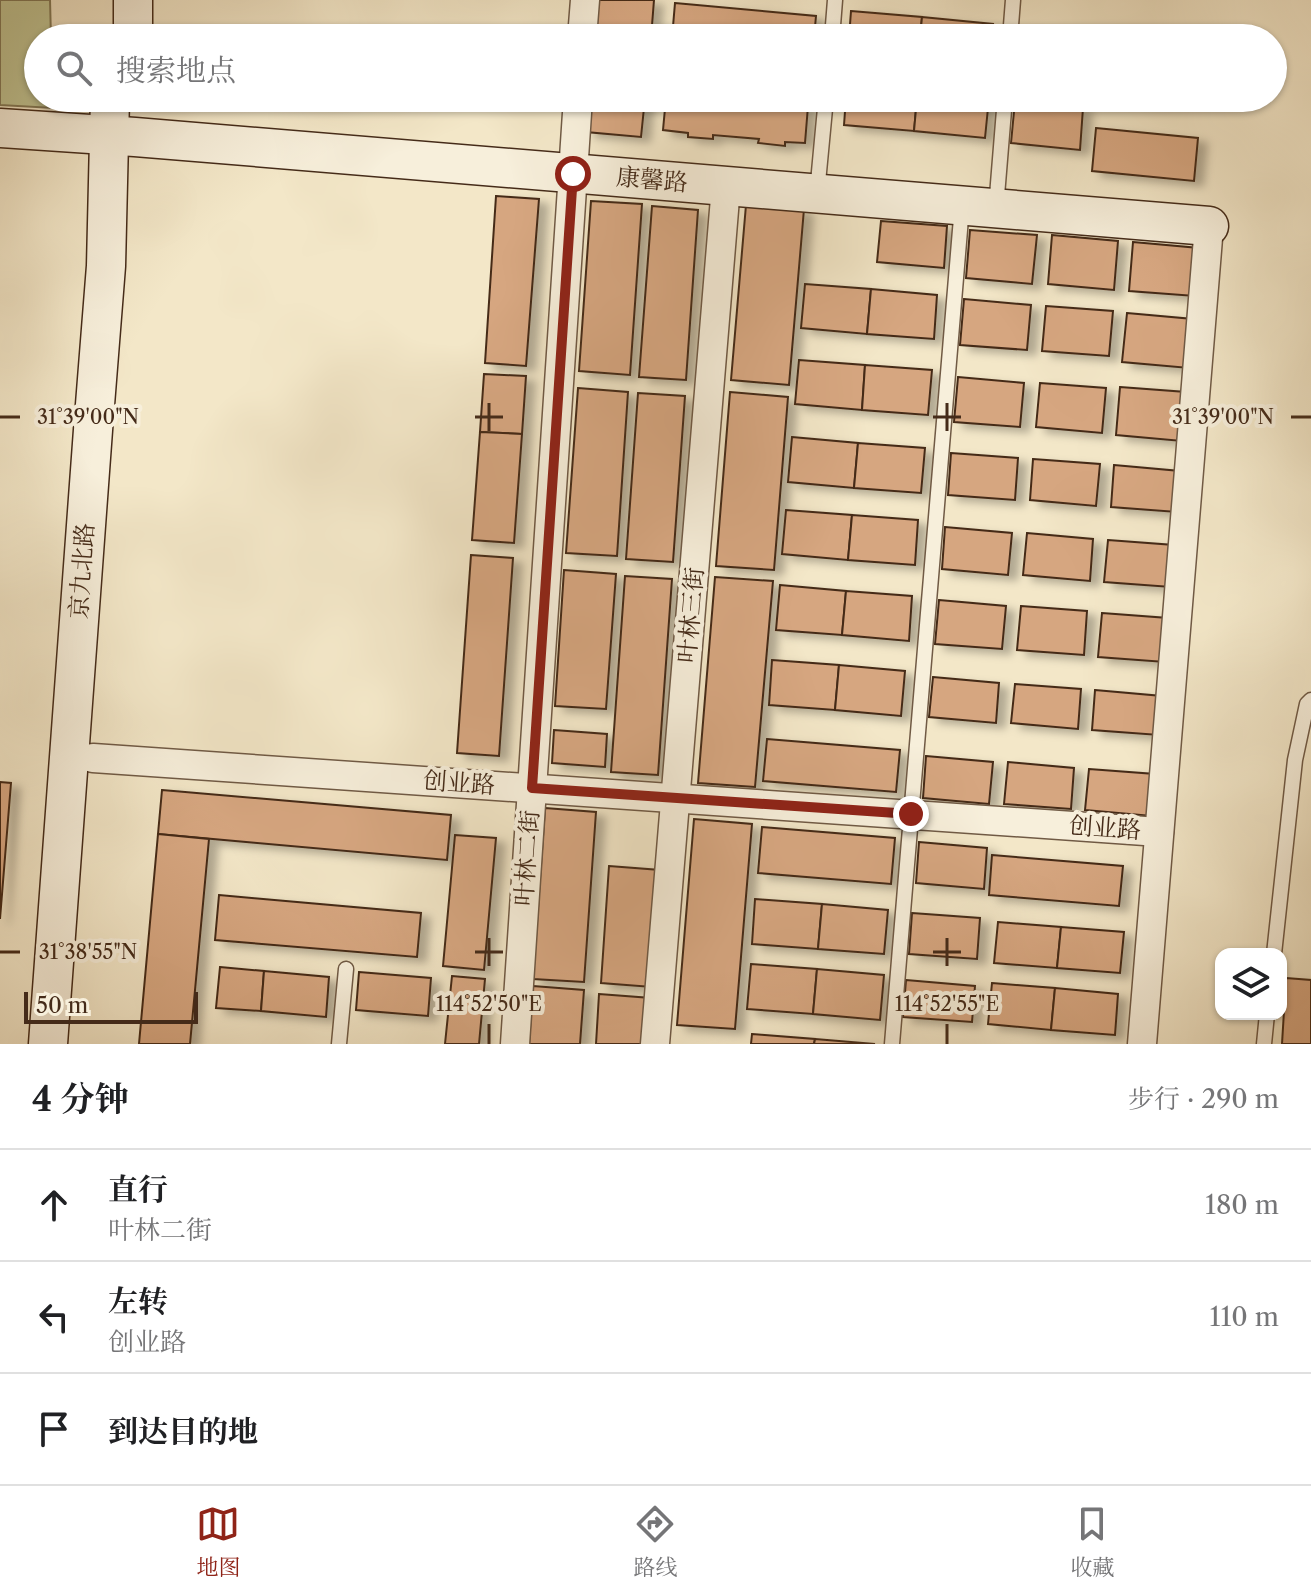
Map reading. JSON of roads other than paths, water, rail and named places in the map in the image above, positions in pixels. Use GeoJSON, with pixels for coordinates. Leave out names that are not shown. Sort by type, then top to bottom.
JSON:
{"type":"FeatureCollection","features":[{"type":"Feature","properties":{"kind":"main road"},"geometry":{"type":"LineString","coordinates":[[108,0],[109,24]]}},
{"type":"Feature","properties":{"kind":"main road"},"geometry":{"type":"LineString","coordinates":[[133,0],[133,24]]}},
{"type":"Feature","properties":{"kind":"main road","name":"京九北路"},"geometry":{"type":"LineString","coordinates":[[73,1044],[131,268],[123,137],[115,112]]}},
{"type":"Feature","properties":{"kind":"main road","name":"京九北路"},"geometry":{"type":"LineString","coordinates":[[48,1044],[106,266],[123,137],[131,112]]}},
{"type":"Feature","properties":{"kind":"main road","name":"康馨路"},"geometry":{"type":"LineString","coordinates":[[0,128],[1209,226]]}},
{"type":"Feature","properties":{"kind":"street"},"geometry":{"type":"LineString","coordinates":[[583,24],[585,0]]}},
{"type":"Feature","properties":{"kind":"street","name":"叶林二街"},"geometry":{"type":"LineString","coordinates":[[515,1044],[577,112]]}},
{"type":"Feature","properties":{"kind":"street","name":"叶林三街"},"geometry":{"type":"LineString","coordinates":[[655,1044],[726,186]]}},
{"type":"Feature","properties":{"kind":"street"},"geometry":{"type":"LineString","coordinates":[[1142,1044],[1209,226]]}},
{"type":"Feature","properties":{"kind":"street","name":"创业路"},"geometry":{"type":"LineString","coordinates":[[93,758],[1159,832]]}},
{"type":"Feature","properties":{"kind":"lane"},"geometry":{"type":"LineString","coordinates":[[833,24],[835,0]]}},
{"type":"Feature","properties":{"kind":"lane"},"geometry":{"type":"LineString","coordinates":[[1011,24],[1013,0]]}},
{"type":"Feature","properties":{"kind":"lane"},"geometry":{"type":"LineString","coordinates":[[817,193],[825,112]]}},
{"type":"Feature","properties":{"kind":"lane"},"geometry":{"type":"LineString","coordinates":[[892,1044],[911,814],[979,207],[1002,112]]}},
{"type":"Feature","properties":{"kind":"lane"},"geometry":{"type":"LineString","coordinates":[[1275,948],[1295,760],[1307,704],[1311,700]]}},
{"type":"Feature","properties":{"kind":"lane"},"geometry":{"type":"LineString","coordinates":[[339,1044],[346,969]]}},
{"type":"Feature","properties":{"kind":"lane"},"geometry":{"type":"LineString","coordinates":[[1264,1044],[1266,1020]]}}]}
